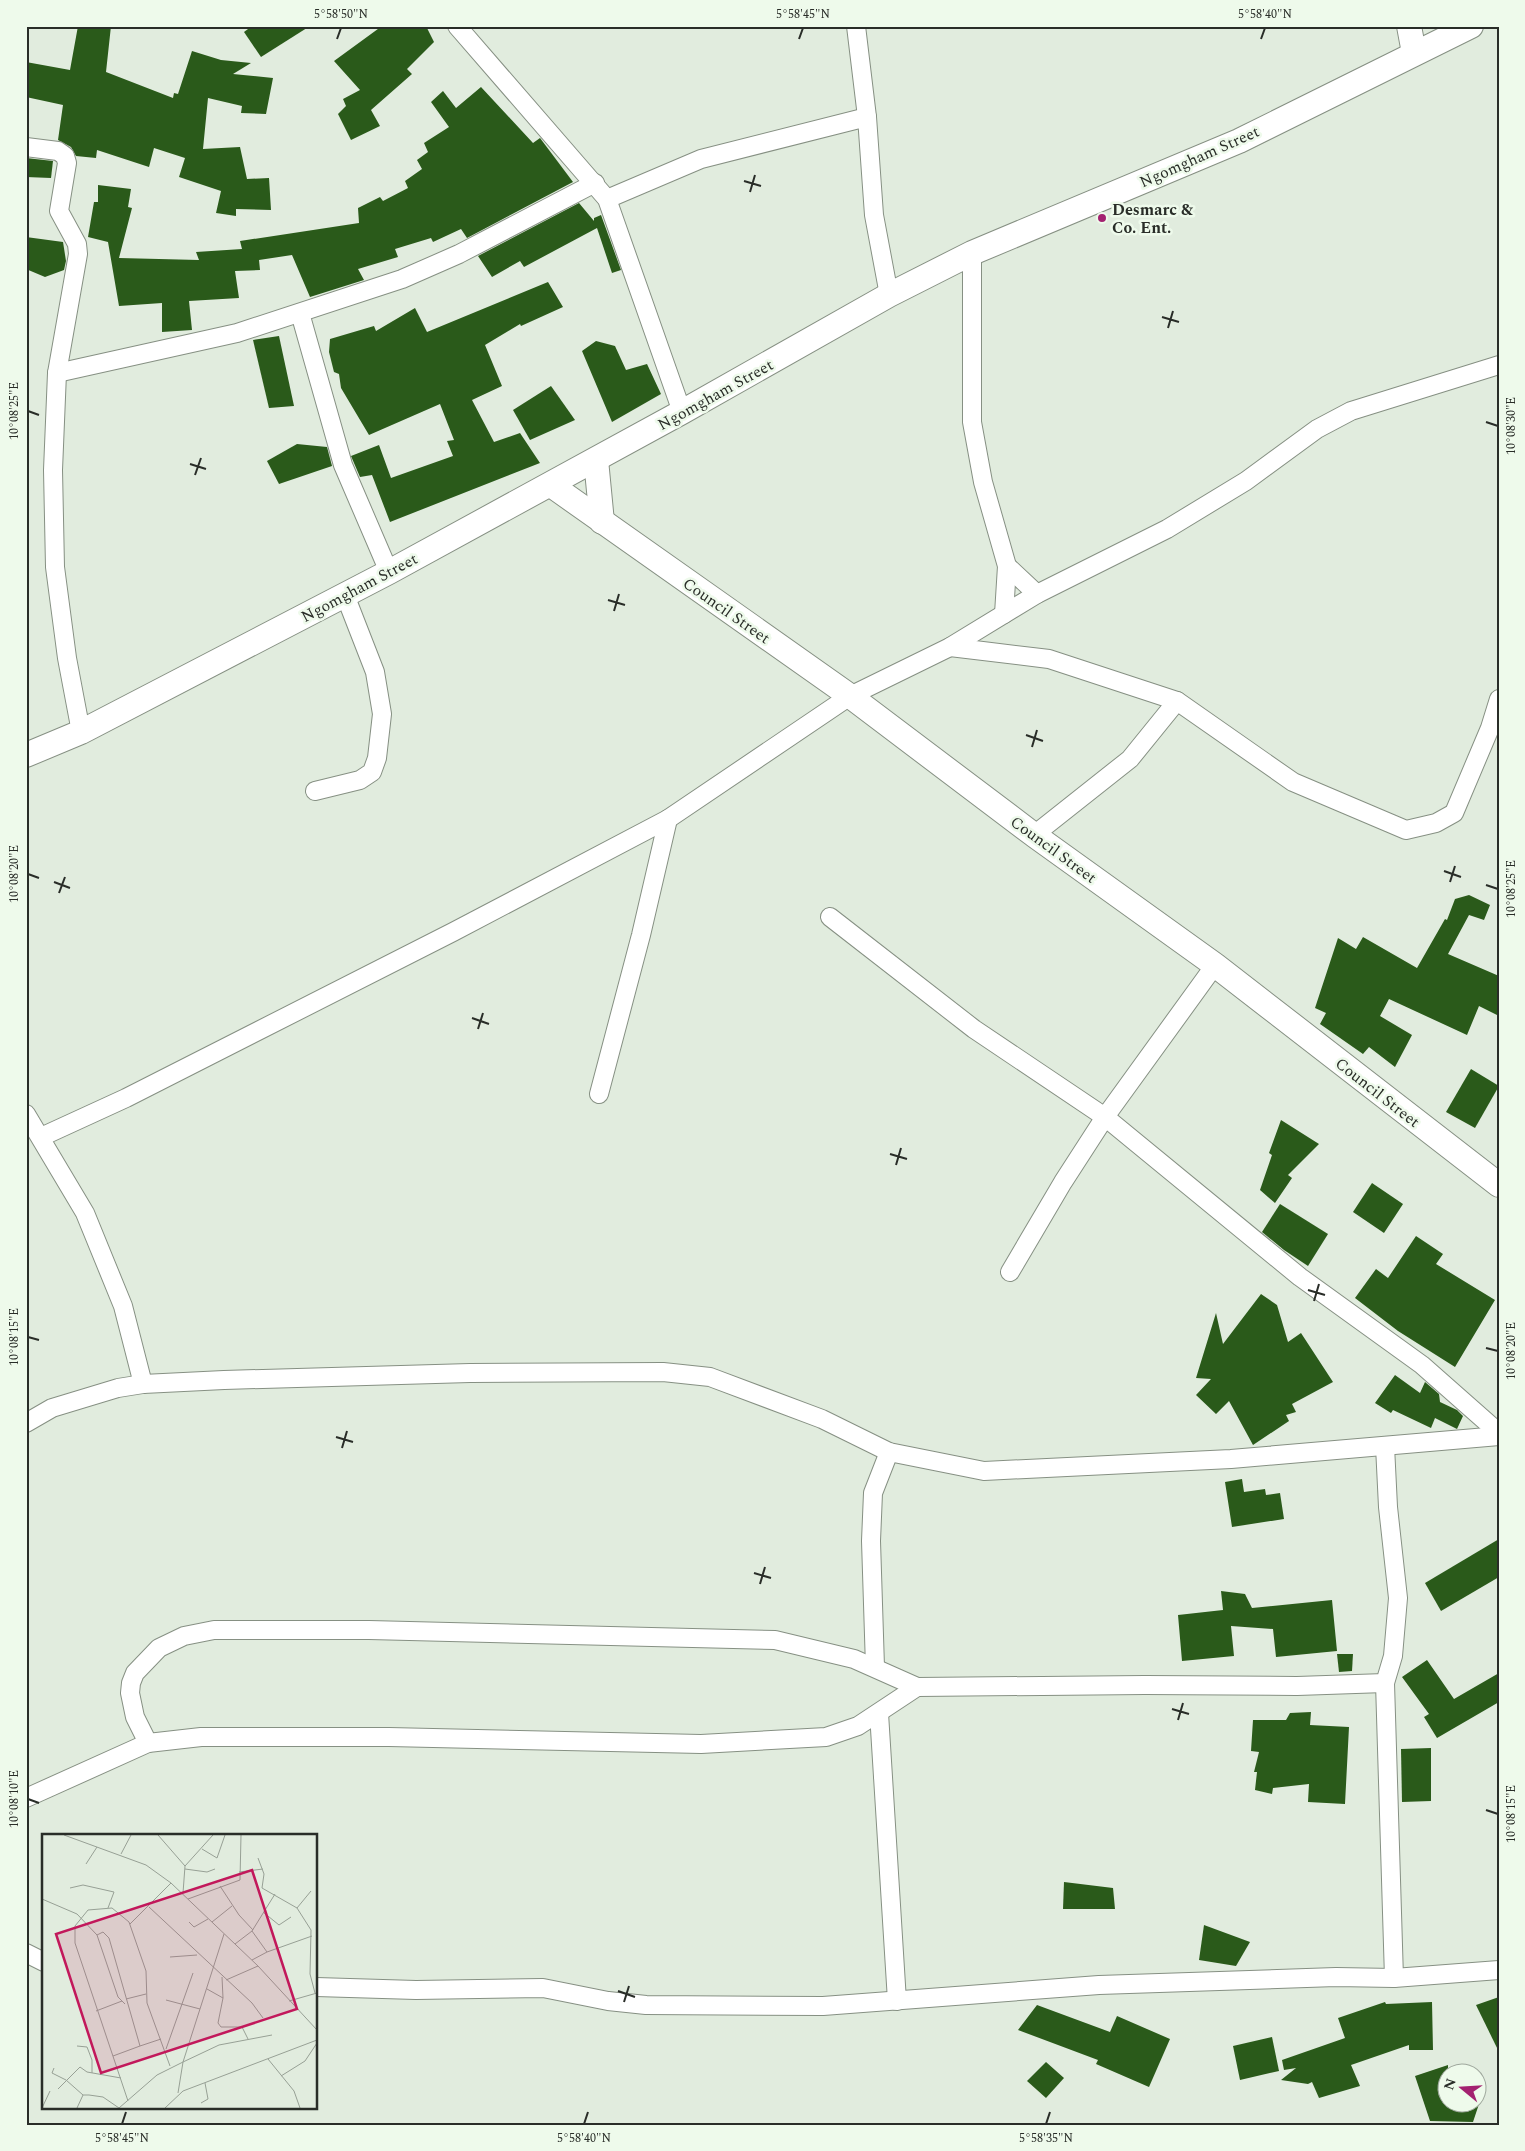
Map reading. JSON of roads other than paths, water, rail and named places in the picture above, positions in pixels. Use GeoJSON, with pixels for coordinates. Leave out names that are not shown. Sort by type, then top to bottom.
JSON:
{"type":"FeatureCollection","features":[{"type":"Feature","properties":{"kind":"main road"},"geometry":{"type":"LineString","coordinates":[[1410,26],[1414,53]]}},
{"type":"Feature","properties":{"kind":"main road","name":"Ngomgham Street"},"geometry":{"type":"LineString","coordinates":[[26,756],[81,732],[389,572],[596,460],[889,295],[972,252],[1239,141],[1471,26]]}},
{"type":"Feature","properties":{"kind":"main road"},"geometry":{"type":"LineString","coordinates":[[596,460],[602,522]]}},
{"type":"Feature","properties":{"kind":"main road","name":"Council Street"},"geometry":{"type":"LineString","coordinates":[[550,485],[850,696],[1034,835],[1215,965],[1499,1184]]}},
{"type":"Feature","properties":{"kind":"street"},"geometry":{"type":"LineString","coordinates":[[456,26],[607,199],[682,412]]}},
{"type":"Feature","properties":{"kind":"street"},"geometry":{"type":"LineString","coordinates":[[856,26],[867,117],[874,215],[889,295]]}},
{"type":"Feature","properties":{"kind":"street"},"geometry":{"type":"LineString","coordinates":[[607,199],[701,159],[867,117]]}},
{"type":"Feature","properties":{"kind":"street"},"geometry":{"type":"LineString","coordinates":[[26,147],[58,151],[65,156],[67,163],[59,211],[77,244],[78,254],[57,373],[53,470],[55,567],[67,658],[81,732]]}},
{"type":"Feature","properties":{"kind":"street"},"geometry":{"type":"LineString","coordinates":[[57,373],[236,333],[300,314],[419,272],[460,254],[595,184]]}},
{"type":"Feature","properties":{"kind":"street"},"geometry":{"type":"LineString","coordinates":[[972,252],[972,422],[983,482],[1007,566],[1004,614]]}},
{"type":"Feature","properties":{"kind":"street"},"geometry":{"type":"LineString","coordinates":[[300,314],[343,465],[389,572]]}},
{"type":"Feature","properties":{"kind":"street"},"geometry":{"type":"LineString","coordinates":[[41,1137],[126,1098],[453,932],[668,819],[850,696],[950,647],[1037,594],[1167,529],[1246,481],[1317,429],[1351,411],[1499,365]]}},
{"type":"Feature","properties":{"kind":"street"},"geometry":{"type":"LineString","coordinates":[[1007,566],[1037,594]]}},
{"type":"Feature","properties":{"kind":"street"},"geometry":{"type":"LineString","coordinates":[[315,791],[360,780],[372,772],[377,758],[382,714],[375,672],[345,595]]}},
{"type":"Feature","properties":{"kind":"street"},"geometry":{"type":"LineString","coordinates":[[950,647],[1049,659],[1177,701],[1293,782],[1406,830],[1436,823],[1454,813],[1490,728],[1499,699]]}},
{"type":"Feature","properties":{"kind":"street"},"geometry":{"type":"LineString","coordinates":[[1034,835],[1130,759],[1177,701]]}},
{"type":"Feature","properties":{"kind":"street"},"geometry":{"type":"LineString","coordinates":[[599,1094],[641,935],[668,819]]}},
{"type":"Feature","properties":{"kind":"street"},"geometry":{"type":"LineString","coordinates":[[830,917],[974,1029],[1105,1117],[1300,1277],[1422,1365],[1499,1435]]}},
{"type":"Feature","properties":{"kind":"street"},"geometry":{"type":"LineString","coordinates":[[1010,1272],[1063,1182],[1105,1117],[1215,965]]}},
{"type":"Feature","properties":{"kind":"street"},"geometry":{"type":"LineString","coordinates":[[26,1114],[85,1213],[123,1306],[143,1384]]}},
{"type":"Feature","properties":{"kind":"street"},"geometry":{"type":"LineString","coordinates":[[26,1423],[52,1408],[118,1388],[143,1384],[470,1373],[663,1372],[710,1377],[822,1419],[889,1452],[984,1471],[1231,1459],[1499,1435]]}},
{"type":"Feature","properties":{"kind":"street"},"geometry":{"type":"LineString","coordinates":[[1385,1446],[1388,1508],[1398,1598],[1393,1656],[1385,1682],[1394,1978]]}},
{"type":"Feature","properties":{"kind":"street"},"geometry":{"type":"LineString","coordinates":[[874,1667],[871,1541],[873,1492],[889,1452]]}},
{"type":"Feature","properties":{"kind":"street"},"geometry":{"type":"LineString","coordinates":[[148,1743],[135,1717],[130,1692],[131,1683],[136,1673],[159,1648],[184,1636],[214,1630],[369,1630],[775,1640],[854,1659],[916,1688],[1146,1684],[1297,1686],[1385,1682]]}},
{"type":"Feature","properties":{"kind":"street"},"geometry":{"type":"LineString","coordinates":[[26,1798],[148,1743],[201,1737],[284,1737],[701,1744],[826,1737],[858,1726],[916,1688]]}},
{"type":"Feature","properties":{"kind":"street"},"geometry":{"type":"LineString","coordinates":[[879,1713],[897,2001]]}},
{"type":"Feature","properties":{"kind":"street"},"geometry":{"type":"LineString","coordinates":[[26,1953],[42,1961]]}},
{"type":"Feature","properties":{"kind":"street"},"geometry":{"type":"LineString","coordinates":[[318,1987],[416,1990],[543,1988],[608,2001],[646,2005],[823,2006],[1099,1985],[1336,1977],[1394,1978],[1499,1970]]}},
{"type":"Feature","properties":{"kind":"place","name":"Desmarc & Co. Ent."},"geometry":{"type":"Point","coordinates":[1102,218]}}]}
